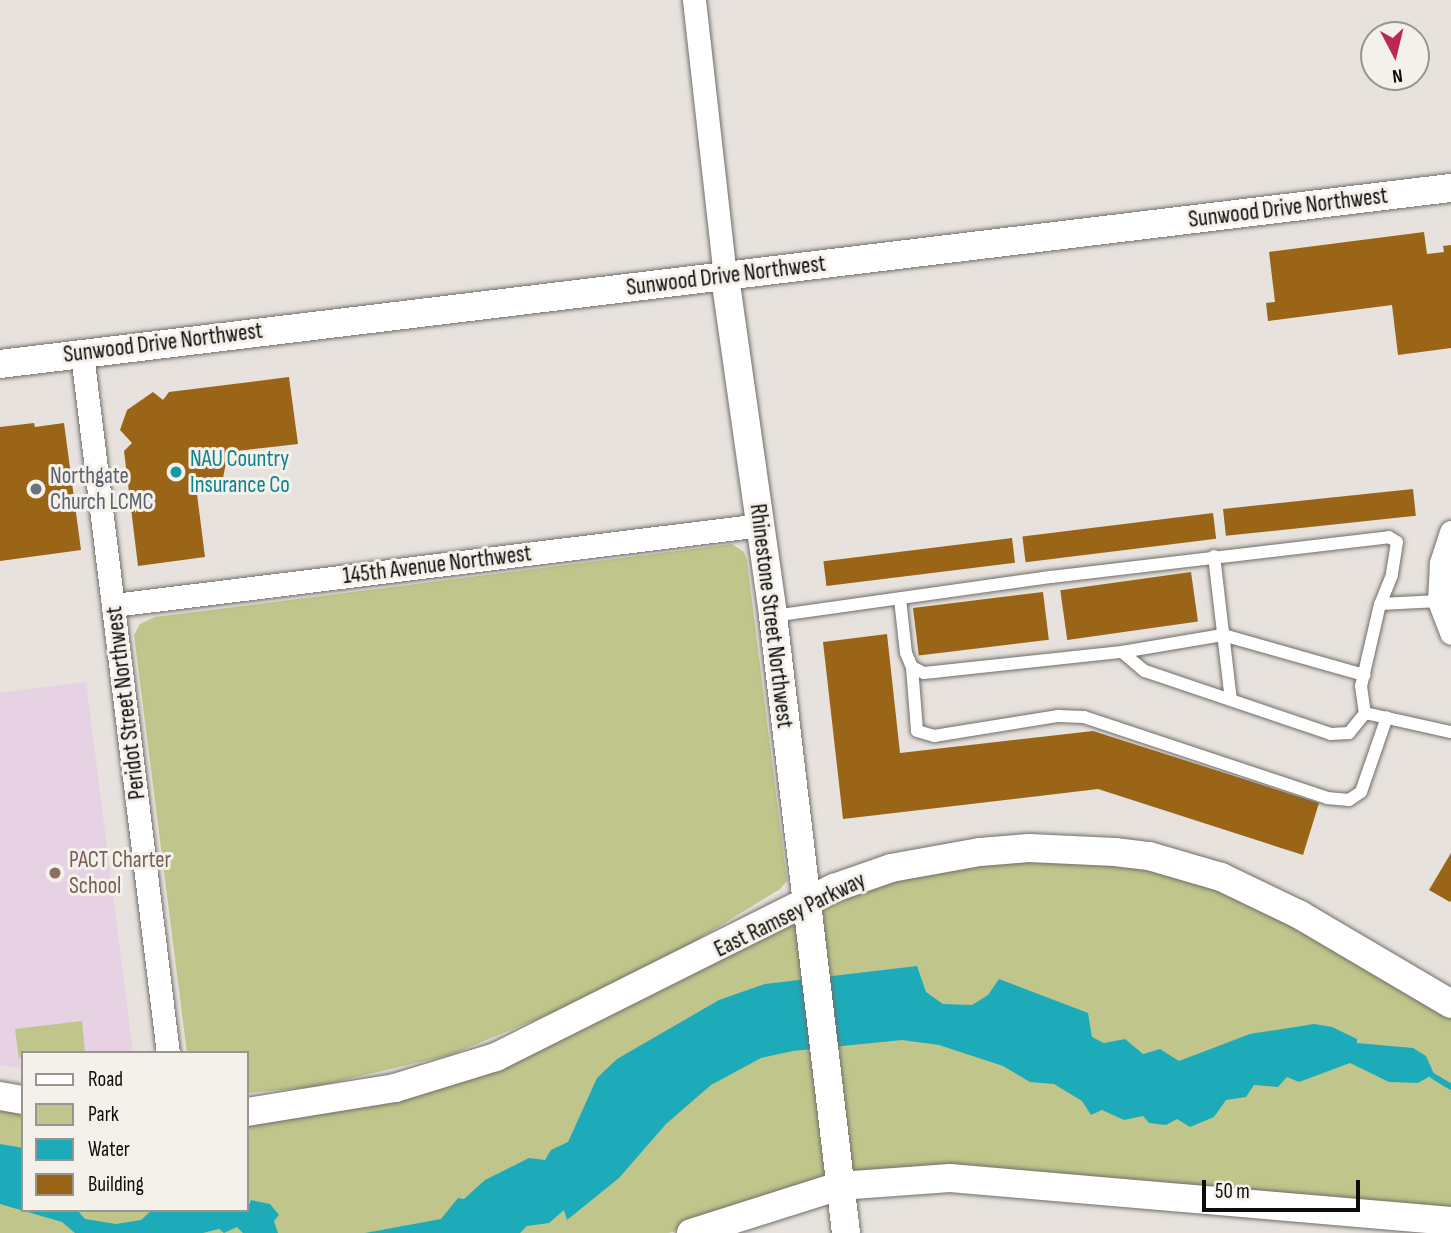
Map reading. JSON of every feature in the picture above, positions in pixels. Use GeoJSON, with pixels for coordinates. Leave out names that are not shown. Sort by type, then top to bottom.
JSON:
{"type":"FeatureCollection","features":[{"type":"Feature","properties":{"kind":"street","name":"Rhinestone Street Northwest"},"geometry":{"type":"LineString","coordinates":[[694,0],[725,277],[773,616],[846,1233]]}},
{"type":"Feature","properties":{"kind":"street","name":"Sunwood Drive Northwest"},"geometry":{"type":"LineString","coordinates":[[0,364],[1451,188]]}},
{"type":"Feature","properties":{"kind":"street","name":"Peridot Street Northwest"},"geometry":{"type":"LineString","coordinates":[[82,354],[168,1051]]}},
{"type":"Feature","properties":{"kind":"street","name":"145th Avenue Northwest"},"geometry":{"type":"LineString","coordinates":[[114,606],[761,525]]}},
{"type":"Feature","properties":{"kind":"street"},"geometry":{"type":"LineString","coordinates":[[1451,532],[1441,563],[1439,601],[1451,633]]}},
{"type":"Feature","properties":{"kind":"street","name":"East Ramsey Parkway"},"geometry":{"type":"LineString","coordinates":[[248,1112],[381,1091],[496,1057],[806,905],[834,888],[891,868],[980,852],[1070,848],[1149,856],[1259,894],[1451,1004]]}},
{"type":"Feature","properties":{"kind":"street"},"geometry":{"type":"LineString","coordinates":[[0,1096],[21,1100]]}},
{"type":"Feature","properties":{"kind":"street"},"geometry":{"type":"LineString","coordinates":[[691,1233],[839,1186],[992,1178],[1451,1221]]}},
{"type":"Feature","properties":{"kind":"lane"},"geometry":{"type":"LineString","coordinates":[[773,616],[1214,556],[1389,537],[1397,542],[1392,575],[1380,604],[1364,675],[1365,713],[1349,733],[1331,734],[1145,671],[1122,652]]}},
{"type":"Feature","properties":{"kind":"lane"},"geometry":{"type":"LineString","coordinates":[[1214,556],[1231,700]]}},
{"type":"Feature","properties":{"kind":"lane"},"geometry":{"type":"LineString","coordinates":[[900,599],[906,653],[912,667],[917,731],[934,736],[1058,716],[1084,717],[1327,798],[1349,800],[1361,792],[1387,717]]}},
{"type":"Feature","properties":{"kind":"lane"},"geometry":{"type":"LineString","coordinates":[[1380,604],[1439,601]]}},
{"type":"Feature","properties":{"kind":"lane"},"geometry":{"type":"LineString","coordinates":[[912,667],[924,673],[1122,652],[1223,635],[1364,675]]}},
{"type":"Feature","properties":{"kind":"lane"},"geometry":{"type":"LineString","coordinates":[[1365,713],[1451,732]]}},
{"type":"Feature","properties":{"kind":"shaded area","name":"PACT Charter School"},"geometry":{"type":"Polygon","coordinates":[[[86,682],[133,1051],[21,1051],[21,1069],[0,1065],[0,693],[86,682]]]}},
{"type":"Feature","properties":{"kind":"green space"},"geometry":{"type":"Polygon","coordinates":[[[732,544],[744,552],[747,561],[787,881],[780,889],[677,952],[564,1008],[450,1055],[314,1087],[248,1093],[248,1051],[187,1051],[134,635],[140,624],[155,617],[732,544]]]}},
{"type":"Feature","properties":{"kind":"green space"},"geometry":{"type":"Polygon","coordinates":[[[978,860],[1118,860],[1247,899],[1451,1014],[1451,1209],[948,1167],[668,1233],[0,1233],[0,1105],[21,1109],[21,1212],[248,1212],[248,1119],[362,1102],[872,884],[978,860]]]}},
{"type":"Feature","properties":{"kind":"green space"},"geometry":{"type":"Polygon","coordinates":[[[82,1021],[85,1051],[21,1051],[19,1059],[15,1029],[82,1021]]]}},
{"type":"Feature","properties":{"kind":"water"},"geometry":{"type":"Polygon","coordinates":[[[917,966],[926,992],[943,1004],[972,1005],[988,995],[999,979],[1088,1013],[1092,1037],[1104,1043],[1125,1039],[1143,1054],[1160,1049],[1179,1061],[1250,1034],[1314,1024],[1332,1027],[1357,1039],[1357,1043],[1413,1048],[1426,1056],[1434,1074],[1418,1083],[1389,1082],[1350,1063],[1299,1082],[1287,1077],[1278,1087],[1254,1085],[1246,1097],[1226,1100],[1214,1117],[1190,1127],[1177,1119],[1166,1125],[1149,1123],[1143,1116],[1124,1120],[1102,1110],[1091,1115],[1082,1101],[1054,1084],[1030,1082],[1003,1066],[939,1045],[902,1040],[793,1051],[761,1058],[711,1085],[666,1124],[619,1178],[567,1220],[564,1210],[549,1223],[527,1226],[520,1233],[365,1233],[441,1219],[458,1198],[464,1199],[485,1180],[529,1158],[545,1160],[551,1150],[568,1142],[597,1078],[617,1059],[719,1000],[765,984],[917,966]]]}},
{"type":"Feature","properties":{"kind":"water"},"geometry":{"type":"Polygon","coordinates":[[[0,1144],[21,1148],[21,1210],[0,1204],[0,1144]]]}},
{"type":"Feature","properties":{"kind":"water"},"geometry":{"type":"Polygon","coordinates":[[[251,1200],[270,1204],[279,1215],[274,1221],[278,1233],[243,1233],[237,1227],[224,1233],[219,1229],[203,1233],[75,1233],[62,1222],[28,1212],[79,1212],[85,1219],[116,1224],[141,1220],[150,1212],[248,1212],[251,1200]]]}},
{"type":"Feature","properties":{"kind":"building"},"geometry":{"type":"Polygon","coordinates":[[[1424,232],[1427,254],[1444,252],[1443,246],[1451,245],[1451,348],[1398,355],[1392,305],[1268,321],[1266,303],[1275,302],[1269,252],[1424,232]]]}},
{"type":"Feature","properties":{"kind":"building","name":"NAU Country Insurance Co"},"geometry":{"type":"Polygon","coordinates":[[[289,377],[298,444],[228,452],[223,478],[197,494],[205,557],[138,566],[124,451],[132,443],[120,430],[127,410],[153,392],[163,400],[169,392],[289,377]]]}},
{"type":"Feature","properties":{"kind":"building","name":"Northgate Church LCMC"},"geometry":{"type":"Polygon","coordinates":[[[34,423],[35,427],[64,423],[81,550],[0,561],[0,427],[34,423]]]}},
{"type":"Feature","properties":{"kind":"building"},"geometry":{"type":"Polygon","coordinates":[[[1413,489],[1416,516],[1226,536],[1223,509],[1413,489]]]}},
{"type":"Feature","properties":{"kind":"building"},"geometry":{"type":"Polygon","coordinates":[[[1213,513],[1216,539],[1026,562],[1022,536],[1213,513]]]}},
{"type":"Feature","properties":{"kind":"building"},"geometry":{"type":"Polygon","coordinates":[[[1012,538],[1015,563],[826,586],[823,561],[1012,538]]]}},
{"type":"Feature","properties":{"kind":"building"},"geometry":{"type":"Polygon","coordinates":[[[1191,572],[1198,622],[1067,640],[1060,590],[1191,572]]]}},
{"type":"Feature","properties":{"kind":"building"},"geometry":{"type":"Polygon","coordinates":[[[1043,592],[1049,640],[919,656],[913,608],[1043,592]]]}},
{"type":"Feature","properties":{"kind":"building"},"geometry":{"type":"Polygon","coordinates":[[[887,634],[900,753],[1093,731],[1319,803],[1303,855],[1098,789],[843,819],[823,642],[887,634]]]}},
{"type":"Feature","properties":{"kind":"building"},"geometry":{"type":"Polygon","coordinates":[[[1451,853],[1451,901],[1450,902],[1429,890],[1451,853]]]}},
{"type":"Feature","properties":{"kind":"waterway"},"geometry":{"type":"LineString","coordinates":[[1433,1076],[1451,1087]]}},
{"type":"Feature","properties":{"kind":"place","name":"NAU Country Insurance Co"},"geometry":{"type":"Point","coordinates":[176,472]}},
{"type":"Feature","properties":{"kind":"place","name":"Northgate Church LCMC"},"geometry":{"type":"Point","coordinates":[36,489]}},
{"type":"Feature","properties":{"kind":"place","name":"PACT Charter School"},"geometry":{"type":"Point","coordinates":[55,873]}}]}
